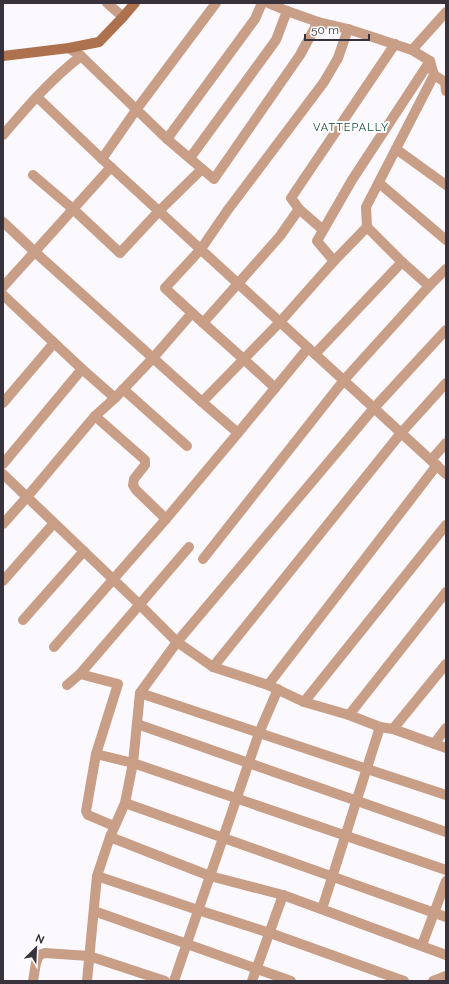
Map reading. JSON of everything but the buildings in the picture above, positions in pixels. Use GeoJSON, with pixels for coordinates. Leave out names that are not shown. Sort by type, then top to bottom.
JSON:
{"type":"FeatureCollection","features":[{"type":"Feature","properties":{"kind":"street"},"geometry":{"type":"LineString","coordinates":[[107,3],[123,17]]}},
{"type":"Feature","properties":{"kind":"street"},"geometry":{"type":"LineString","coordinates":[[3,56],[69,48],[99,42],[135,3]]}},
{"type":"Feature","properties":{"kind":"street"},"geometry":{"type":"LineString","coordinates":[[102,159],[136,110],[216,3]]}},
{"type":"Feature","properties":{"kind":"street"},"geometry":{"type":"LineString","coordinates":[[167,139],[255,19],[262,3]]}},
{"type":"Feature","properties":{"kind":"street"},"geometry":{"type":"LineString","coordinates":[[268,3],[318,22],[348,29],[412,50],[430,61],[434,75],[445,82],[446,91]]}},
{"type":"Feature","properties":{"kind":"street"},"geometry":{"type":"LineString","coordinates":[[190,158],[276,40],[287,11]]}},
{"type":"Feature","properties":{"kind":"street"},"geometry":{"type":"LineString","coordinates":[[412,50],[446,12]]}},
{"type":"Feature","properties":{"kind":"street"},"geometry":{"type":"LineString","coordinates":[[69,48],[81,56],[167,139],[214,179],[300,55],[318,22]]}},
{"type":"Feature","properties":{"kind":"street"},"geometry":{"type":"LineString","coordinates":[[274,388],[165,288],[201,249],[227,211],[324,82],[338,58],[348,29]]}},
{"type":"Feature","properties":{"kind":"street"},"geometry":{"type":"LineString","coordinates":[[323,230],[290,198],[396,44]]}},
{"type":"Feature","properties":{"kind":"street"},"geometry":{"type":"LineString","coordinates":[[3,135],[37,97],[66,68],[81,56]]}},
{"type":"Feature","properties":{"kind":"street"},"geometry":{"type":"LineString","coordinates":[[334,261],[316,241],[352,180],[430,61]]}},
{"type":"Feature","properties":{"kind":"street"},"geometry":{"type":"LineString","coordinates":[[429,286],[402,262],[368,227],[366,207],[434,75]]}},
{"type":"Feature","properties":{"kind":"street"},"geometry":{"type":"LineString","coordinates":[[37,97],[158,211],[446,474]]}},
{"type":"Feature","properties":{"kind":"street"},"geometry":{"type":"LineString","coordinates":[[396,149],[446,185]]}},
{"type":"Feature","properties":{"kind":"street"},"geometry":{"type":"LineString","coordinates":[[3,287],[111,167]]}},
{"type":"Feature","properties":{"kind":"street"},"geometry":{"type":"LineString","coordinates":[[33,175],[73,209],[120,253],[158,211],[202,169]]}},
{"type":"Feature","properties":{"kind":"street"},"geometry":{"type":"LineString","coordinates":[[379,183],[446,240]]}},
{"type":"Feature","properties":{"kind":"street"},"geometry":{"type":"LineString","coordinates":[[203,323],[280,236],[299,208]]}},
{"type":"Feature","properties":{"kind":"street"},"geometry":{"type":"LineString","coordinates":[[3,222],[34,252],[238,433]]}},
{"type":"Feature","properties":{"kind":"street"},"geometry":{"type":"LineString","coordinates":[[202,402],[243,358],[280,322],[334,261],[368,227]]}},
{"type":"Feature","properties":{"kind":"street"},"geometry":{"type":"LineString","coordinates":[[54,647],[166,519],[274,388],[402,262]]}},
{"type":"Feature","properties":{"kind":"street"},"geometry":{"type":"LineString","coordinates":[[203,560],[344,380],[446,269]]}},
{"type":"Feature","properties":{"kind":"street"},"geometry":{"type":"LineString","coordinates":[[3,295],[115,398]]}},
{"type":"Feature","properties":{"kind":"street"},"geometry":{"type":"LineString","coordinates":[[3,524],[95,416],[115,398],[153,358],[192,313]]}},
{"type":"Feature","properties":{"kind":"street"},"geometry":{"type":"LineString","coordinates":[[87,981],[98,876],[114,826],[125,803],[133,764],[140,693],[177,642],[374,408],[446,330]]}},
{"type":"Feature","properties":{"kind":"street"},"geometry":{"type":"LineString","coordinates":[[3,403],[54,343]]}},
{"type":"Feature","properties":{"kind":"street"},"geometry":{"type":"LineString","coordinates":[[3,464],[82,369]]}},
{"type":"Feature","properties":{"kind":"street"},"geometry":{"type":"LineString","coordinates":[[213,667],[401,433],[446,384]]}},
{"type":"Feature","properties":{"kind":"street"},"geometry":{"type":"LineString","coordinates":[[123,389],[187,446]]}},
{"type":"Feature","properties":{"kind":"street"},"geometry":{"type":"LineString","coordinates":[[95,416],[145,460],[145,465],[134,479],[133,485],[136,490],[166,519]]}},
{"type":"Feature","properties":{"kind":"street"},"geometry":{"type":"LineString","coordinates":[[268,684],[434,463],[446,443]]}},
{"type":"Feature","properties":{"kind":"street"},"geometry":{"type":"LineString","coordinates":[[3,474],[177,642],[213,667],[268,684],[304,702],[349,715],[380,727],[393,729],[446,748]]}},
{"type":"Feature","properties":{"kind":"street"},"geometry":{"type":"LineString","coordinates":[[3,581],[54,523]]}},
{"type":"Feature","properties":{"kind":"street"},"geometry":{"type":"LineString","coordinates":[[304,702],[446,525]]}},
{"type":"Feature","properties":{"kind":"street"},"geometry":{"type":"LineString","coordinates":[[67,686],[80,674],[189,547]]}},
{"type":"Feature","properties":{"kind":"street"},"geometry":{"type":"LineString","coordinates":[[23,620],[84,551]]}},
{"type":"Feature","properties":{"kind":"street"},"geometry":{"type":"LineString","coordinates":[[349,715],[446,592]]}},
{"type":"Feature","properties":{"kind":"street"},"geometry":{"type":"LineString","coordinates":[[393,729],[446,664]]}},
{"type":"Feature","properties":{"kind":"street"},"geometry":{"type":"LineString","coordinates":[[80,674],[118,684],[96,754],[86,811],[88,815],[114,826]]}},
{"type":"Feature","properties":{"kind":"street"},"geometry":{"type":"LineString","coordinates":[[174,981],[259,733],[278,689]]}},
{"type":"Feature","properties":{"kind":"street"},"geometry":{"type":"LineString","coordinates":[[140,693],[446,795]]}},
{"type":"Feature","properties":{"kind":"street"},"geometry":{"type":"LineString","coordinates":[[137,724],[446,832]]}},
{"type":"Feature","properties":{"kind":"street"},"geometry":{"type":"LineString","coordinates":[[322,909],[380,727]]}},
{"type":"Feature","properties":{"kind":"street"},"geometry":{"type":"LineString","coordinates":[[434,744],[446,728]]}},
{"type":"Feature","properties":{"kind":"street"},"geometry":{"type":"LineString","coordinates":[[96,754],[133,764],[237,798],[446,870]]}},
{"type":"Feature","properties":{"kind":"street"},"geometry":{"type":"LineString","coordinates":[[125,803],[446,916]]}},
{"type":"Feature","properties":{"kind":"street"},"geometry":{"type":"LineString","coordinates":[[110,837],[210,876],[283,895],[446,954]]}},
{"type":"Feature","properties":{"kind":"street"},"geometry":{"type":"LineString","coordinates":[[98,876],[270,933],[404,981]]}},
{"type":"Feature","properties":{"kind":"street"},"geometry":{"type":"LineString","coordinates":[[422,945],[446,881]]}},
{"type":"Feature","properties":{"kind":"street"},"geometry":{"type":"LineString","coordinates":[[252,981],[283,895]]}},
{"type":"Feature","properties":{"kind":"street"},"geometry":{"type":"LineString","coordinates":[[94,911],[291,981]]}},
{"type":"Feature","properties":{"kind":"street"},"geometry":{"type":"LineString","coordinates":[[33,981],[39,955],[45,953],[89,956],[165,981]]}},
{"type":"Feature","properties":{"kind":"street"},"geometry":{"type":"LineString","coordinates":[[433,981],[446,976]]}},
{"type":"Feature","properties":{"kind":"district","name":"VATTEPALLY"},"geometry":{"type":"Point","coordinates":[351,127]}}]}
